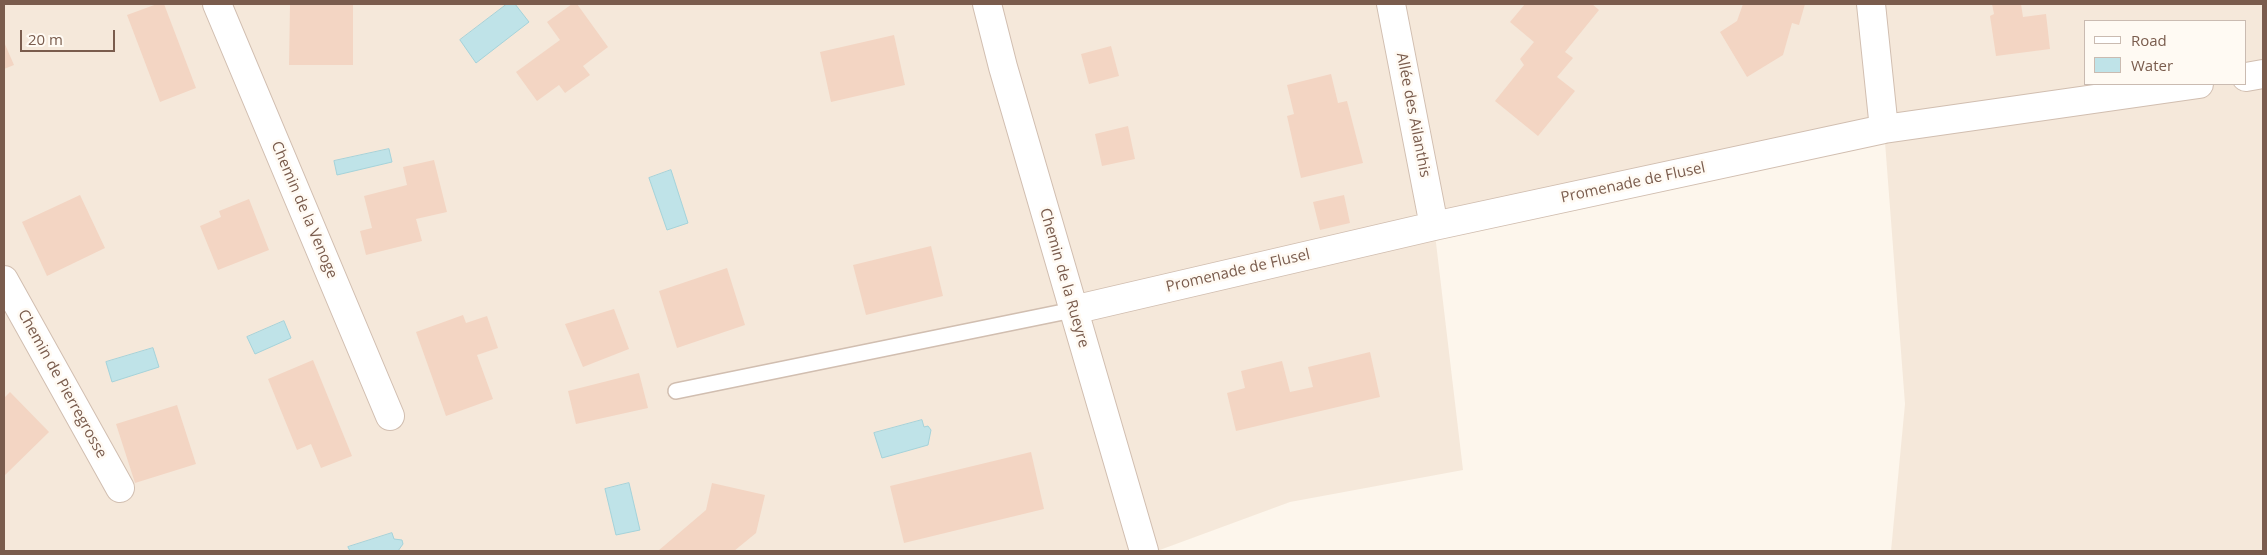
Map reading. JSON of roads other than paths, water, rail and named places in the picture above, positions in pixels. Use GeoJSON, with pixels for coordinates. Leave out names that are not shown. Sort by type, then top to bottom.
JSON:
{"type":"FeatureCollection","features":[{"type":"Feature","properties":{"kind":"street","name":"Chemin de la Venoge"},"geometry":{"type":"LineString","coordinates":[[217,4],[390,416]]}},
{"type":"Feature","properties":{"kind":"street","name":"Chemin de la Rueyre"},"geometry":{"type":"LineString","coordinates":[[987,4],[1003,67],[1144,551]]}},
{"type":"Feature","properties":{"kind":"street","name":"Allée des Ailanthis"},"geometry":{"type":"LineString","coordinates":[[1391,4],[1434,226]]}},
{"type":"Feature","properties":{"kind":"street"},"geometry":{"type":"LineString","coordinates":[[1871,4],[1884,129]]}},
{"type":"Feature","properties":{"kind":"street"},"geometry":{"type":"LineString","coordinates":[[2247,77],[2263,74]]}},
{"type":"Feature","properties":{"kind":"street","name":"Promenade de Flusel"},"geometry":{"type":"LineString","coordinates":[[1074,310],[1434,226],[1884,129],[2192,85]]}},
{"type":"Feature","properties":{"kind":"street","name":"Chemin de Pierregrosse"},"geometry":{"type":"LineString","coordinates":[[4,280],[120,488]]}},
{"type":"Feature","properties":{"kind":"lane"},"geometry":{"type":"LineString","coordinates":[[676,391],[1074,310]]}},
{"type":"Feature","properties":{"kind":"water"},"geometry":{"type":"Polygon","coordinates":[[[507,4],[515,4],[529,22],[476,63],[460,40],[507,4]]]}},
{"type":"Feature","properties":{"kind":"water"},"geometry":{"type":"Polygon","coordinates":[[[389,149],[392,162],[337,175],[334,161],[389,149]]]}},
{"type":"Feature","properties":{"kind":"water"},"geometry":{"type":"Polygon","coordinates":[[[671,170],[688,223],[667,230],[649,178],[671,170]]]}},
{"type":"Feature","properties":{"kind":"water"},"geometry":{"type":"Polygon","coordinates":[[[284,321],[291,338],[255,354],[247,337],[284,321]]]}},
{"type":"Feature","properties":{"kind":"water"},"geometry":{"type":"Polygon","coordinates":[[[153,348],[159,367],[112,382],[106,362],[153,348]]]}},
{"type":"Feature","properties":{"kind":"water"},"geometry":{"type":"Polygon","coordinates":[[[922,420],[924,427],[928,426],[931,430],[928,445],[882,458],[874,433],[922,420]]]}},
{"type":"Feature","properties":{"kind":"water"},"geometry":{"type":"Polygon","coordinates":[[[629,483],[640,530],[616,535],[605,489],[629,483]]]}},
{"type":"Feature","properties":{"kind":"water"},"geometry":{"type":"Polygon","coordinates":[[[392,533],[394,539],[402,540],[403,544],[398,551],[350,551],[348,547],[392,533]]]}}]}
